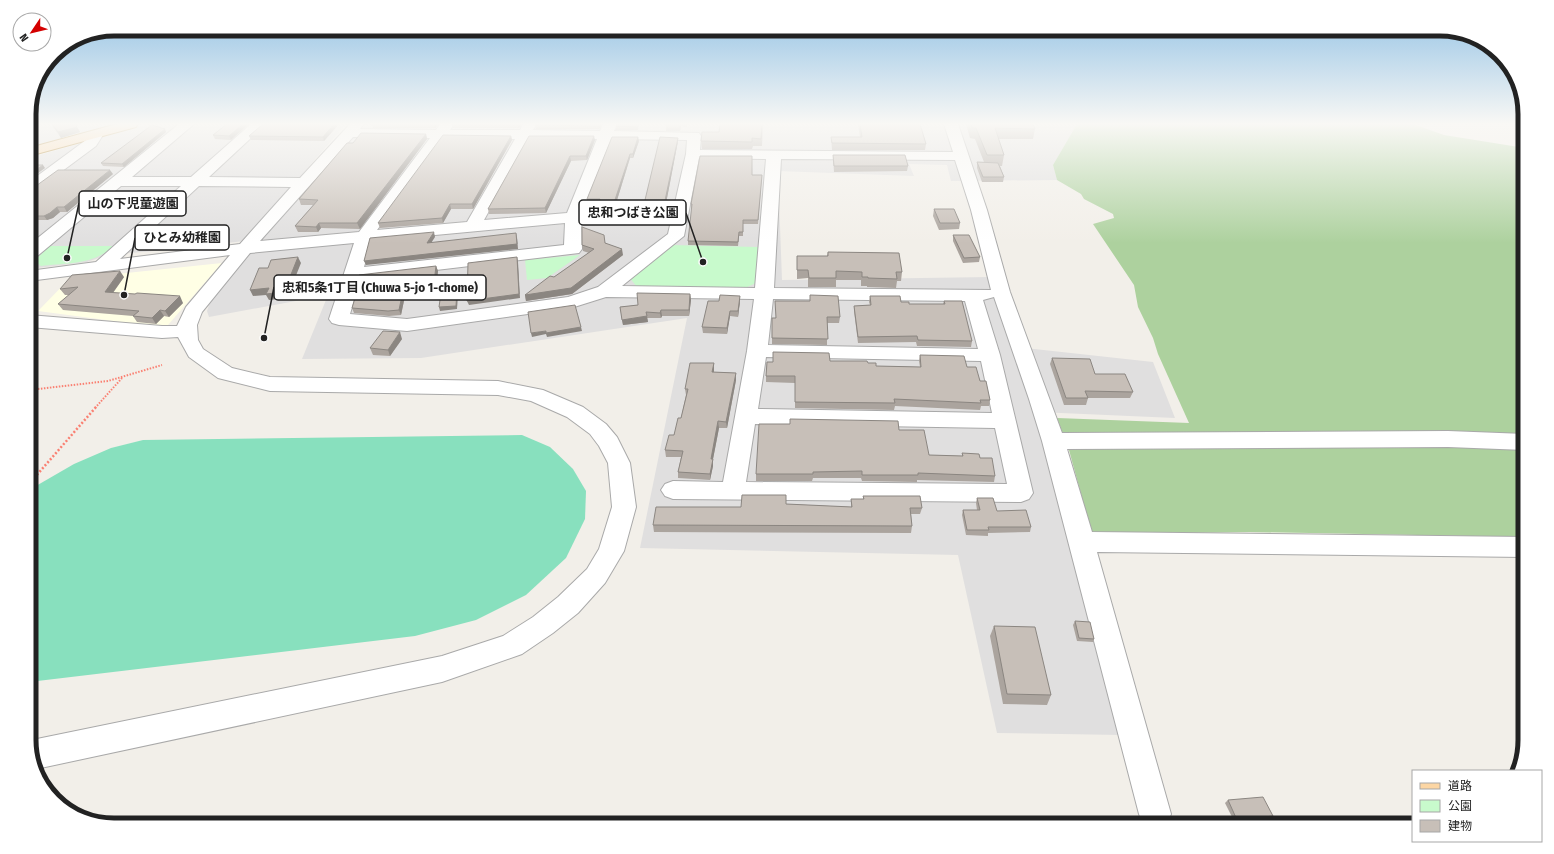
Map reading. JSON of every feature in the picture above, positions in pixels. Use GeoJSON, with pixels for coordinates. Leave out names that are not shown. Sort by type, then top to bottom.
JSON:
{"type":"FeatureCollection","features":[{"type":"Feature","properties":{"kind":"street"},"geometry":{"type":"LineString","coordinates":[[36,184],[63,164]]}},
{"type":"Feature","properties":{"kind":"street"},"geometry":{"type":"LineString","coordinates":[[36,248],[139,164]]}},
{"type":"Feature","properties":{"kind":"street"},"geometry":{"type":"LineString","coordinates":[[102,266],[215,164]]}},
{"type":"Feature","properties":{"kind":"street"},"geometry":{"type":"LineString","coordinates":[[192,342],[187,325],[193,311],[245,248],[321,164]]}},
{"type":"Feature","properties":{"kind":"street"},"geometry":{"type":"LineString","coordinates":[[418,164],[364,237],[339,319],[408,325],[571,302],[604,291],[676,236],[691,164]]}},
{"type":"Feature","properties":{"kind":"street"},"geometry":{"type":"LineString","coordinates":[[473,226],[508,164]]}},
{"type":"Feature","properties":{"kind":"street"},"geometry":{"type":"LineString","coordinates":[[352,274],[573,249],[573,217],[594,164]]}},
{"type":"Feature","properties":{"kind":"street"},"geometry":{"type":"LineString","coordinates":[[733,490],[757,351],[764,294],[773,164]]}},
{"type":"Feature","properties":{"kind":"street"},"geometry":{"type":"LineString","coordinates":[[964,164],[979,210],[1001,292],[1040,399],[1053,441],[1082,542],[1155,814]]}},
{"type":"Feature","properties":{"kind":"street"},"geometry":{"type":"LineString","coordinates":[[118,181],[304,183]]}},
{"type":"Feature","properties":{"kind":"street"},"geometry":{"type":"LineString","coordinates":[[36,275],[245,248],[573,217]]}},
{"type":"Feature","properties":{"kind":"street"},"geometry":{"type":"LineString","coordinates":[[604,291],[972,296],[1001,292]]}},
{"type":"Feature","properties":{"kind":"street"},"geometry":{"type":"LineString","coordinates":[[673,490],[1021,493],[990,355],[972,296]]}},
{"type":"Feature","properties":{"kind":"street"},"geometry":{"type":"LineString","coordinates":[[36,322],[162,332],[192,342],[225,374],[270,384],[498,388],[536,395],[575,412],[598,429],[609,443],[619,463],[624,507],[611,551],[596,576],[568,605],[543,625],[512,645],[442,669],[38,754]]}},
{"type":"Feature","properties":{"kind":"street"},"geometry":{"type":"LineString","coordinates":[[757,351],[990,355]]}},
{"type":"Feature","properties":{"kind":"street"},"geometry":{"type":"LineString","coordinates":[[745,416],[1005,421]]}},
{"type":"Feature","properties":{"kind":"street"},"geometry":{"type":"LineString","coordinates":[[1053,441],[1448,439],[1518,442]]}},
{"type":"Feature","properties":{"kind":"street"},"geometry":{"type":"LineString","coordinates":[[1082,542],[1518,546]]}},
{"type":"Feature","properties":{"kind":"path"},"geometry":{"type":"LineString","coordinates":[[36,389],[67,387],[122,378],[162,365]]}},
{"type":"Feature","properties":{"kind":"path"},"geometry":{"type":"LineString","coordinates":[[36,476],[122,378]]}},
{"type":"Feature","properties":{"kind":"shaded area"},"geometry":{"type":"Polygon","coordinates":[[[36,164],[311,164],[244,241],[107,255],[87,262],[36,268],[36,164]]]}},
{"type":"Feature","properties":{"kind":"shaded area"},"geometry":{"type":"Polygon","coordinates":[[[327,164],[1054,164],[1057,180],[951,181],[947,165],[909,164],[914,176],[778,171],[782,280],[991,277],[1015,347],[1153,362],[1175,418],[1038,412],[1121,735],[997,733],[958,555],[640,548],[687,318],[421,358],[302,359],[328,295],[209,317],[207,311],[212,296],[327,164]]]}},
{"type":"Feature","properties":{"kind":"shaded area"},"geometry":{"type":"Polygon","coordinates":[[[222,263],[168,325],[159,327],[38,311],[69,279],[222,263]]]}},
{"type":"Feature","properties":{"kind":"green space"},"geometry":{"type":"Polygon","coordinates":[[[1518,164],[1518,537],[1250,532],[1092,534],[1069,450],[1057,418],[1189,423],[1158,354],[1153,338],[1138,307],[1134,285],[1093,224],[1114,218],[1113,214],[1084,199],[1081,194],[1057,180],[1053,165],[1518,164]]]}},
{"type":"Feature","properties":{"kind":"green space"},"geometry":{"type":"Polygon","coordinates":[[[670,245],[758,247],[756,283],[745,288],[637,287],[629,277],[670,245]]]}},
{"type":"Feature","properties":{"kind":"green space"},"geometry":{"type":"Polygon","coordinates":[[[50,246],[113,246],[98,257],[79,262],[41,266],[36,262],[36,259],[50,246]]]}},
{"type":"Feature","properties":{"kind":"green space"},"geometry":{"type":"Polygon","coordinates":[[[580,255],[547,278],[527,280],[525,260],[580,255]]]}},
{"type":"Feature","properties":{"kind":"green space"},"geometry":{"type":"Polygon","coordinates":[[[522,435],[550,447],[573,469],[586,491],[585,519],[566,558],[526,595],[476,620],[415,636],[36,681],[36,486],[74,464],[111,448],[143,440],[522,435]]]}},
{"type":"Feature","properties":{"kind":"building"},"geometry":{"type":"Polygon","coordinates":[[[329,164],[403,164],[357,223],[319,223],[316,227],[295,226],[318,200],[299,199],[329,164]]]}},
{"type":"Feature","properties":{"kind":"building"},"geometry":{"type":"Polygon","coordinates":[[[422,164],[495,164],[472,204],[450,204],[442,218],[378,223],[422,164]]]}},
{"type":"Feature","properties":{"kind":"building"},"geometry":{"type":"Polygon","coordinates":[[[513,164],[566,164],[545,208],[488,209],[513,164]]]}},
{"type":"Feature","properties":{"kind":"building"},"geometry":{"type":"Polygon","coordinates":[[[601,164],[627,164],[612,209],[597,209],[600,199],[587,199],[601,164]]]}},
{"type":"Feature","properties":{"kind":"building"},"geometry":{"type":"Polygon","coordinates":[[[654,164],[673,164],[661,220],[642,220],[654,164]]]}},
{"type":"Feature","properties":{"kind":"building"},"geometry":{"type":"Polygon","coordinates":[[[699,164],[752,164],[752,175],[762,175],[758,220],[743,220],[743,232],[739,232],[738,242],[688,241],[691,204],[699,164]]]}},
{"type":"Feature","properties":{"kind":"building"},"geometry":{"type":"Polygon","coordinates":[[[834,164],[907,164],[908,166],[834,166],[834,164]]]}},
{"type":"Feature","properties":{"kind":"building"},"geometry":{"type":"Polygon","coordinates":[[[978,164],[998,164],[1004,177],[983,177],[978,164]]]}},
{"type":"Feature","properties":{"kind":"building"},"geometry":{"type":"Polygon","coordinates":[[[36,165],[43,165],[36,170],[36,165]]]}},
{"type":"Feature","properties":{"kind":"building"},"geometry":{"type":"Polygon","coordinates":[[[58,170],[110,170],[64,207],[57,207],[44,216],[36,216],[36,186],[58,170]]]}},
{"type":"Feature","properties":{"kind":"building"},"geometry":{"type":"Polygon","coordinates":[[[934,209],[954,209],[960,223],[940,223],[934,209]]]}},
{"type":"Feature","properties":{"kind":"building"},"geometry":{"type":"Polygon","coordinates":[[[582,227],[604,235],[605,243],[622,249],[571,288],[525,295],[550,276],[554,277],[594,249],[582,245],[582,227]]]}},
{"type":"Feature","properties":{"kind":"building"},"geometry":{"type":"Polygon","coordinates":[[[434,232],[427,243],[516,233],[517,244],[364,261],[370,238],[434,232]]]}},
{"type":"Feature","properties":{"kind":"building"},"geometry":{"type":"Polygon","coordinates":[[[953,235],[969,235],[980,257],[964,258],[953,235]]]}},
{"type":"Feature","properties":{"kind":"building"},"geometry":{"type":"Polygon","coordinates":[[[828,252],[899,253],[902,272],[896,272],[897,279],[868,278],[862,277],[862,272],[836,271],[836,278],[809,278],[808,270],[797,270],[797,256],[828,256],[828,252]]]}},
{"type":"Feature","properties":{"kind":"building"},"geometry":{"type":"Polygon","coordinates":[[[298,257],[284,292],[266,294],[269,288],[250,290],[259,268],[268,268],[271,260],[298,257]]]}},
{"type":"Feature","properties":{"kind":"building"},"geometry":{"type":"Polygon","coordinates":[[[517,257],[519,294],[467,301],[468,263],[517,257]]]}},
{"type":"Feature","properties":{"kind":"building"},"geometry":{"type":"Polygon","coordinates":[[[436,266],[434,283],[404,286],[399,310],[388,311],[352,308],[358,288],[355,289],[359,275],[436,266]]]}},
{"type":"Feature","properties":{"kind":"building"},"geometry":{"type":"Polygon","coordinates":[[[120,271],[105,292],[180,296],[165,311],[160,310],[152,318],[133,316],[139,311],[58,304],[78,287],[60,289],[72,275],[120,271]]]}},
{"type":"Feature","properties":{"kind":"building"},"geometry":{"type":"Polygon","coordinates":[[[457,291],[456,306],[439,307],[441,293],[457,291]]]}},
{"type":"Feature","properties":{"kind":"building"},"geometry":{"type":"Polygon","coordinates":[[[637,293],[690,294],[689,310],[661,310],[660,313],[646,312],[647,316],[622,320],[620,307],[638,305],[637,293]]]}},
{"type":"Feature","properties":{"kind":"building"},"geometry":{"type":"Polygon","coordinates":[[[720,295],[740,296],[738,311],[730,311],[727,328],[702,327],[708,301],[719,301],[720,295]]]}},
{"type":"Feature","properties":{"kind":"building"},"geometry":{"type":"Polygon","coordinates":[[[810,295],[838,296],[840,317],[827,317],[828,339],[772,338],[772,318],[776,318],[775,301],[810,301],[810,295]]]}},
{"type":"Feature","properties":{"kind":"building"},"geometry":{"type":"Polygon","coordinates":[[[870,296],[900,296],[901,302],[909,302],[909,304],[945,304],[944,301],[962,301],[972,341],[918,340],[917,336],[858,337],[854,306],[871,305],[870,296]]]}},
{"type":"Feature","properties":{"kind":"building"},"geometry":{"type":"Polygon","coordinates":[[[575,305],[581,327],[546,333],[546,331],[531,333],[528,312],[575,305]]]}},
{"type":"Feature","properties":{"kind":"building"},"geometry":{"type":"Polygon","coordinates":[[[383,331],[400,332],[388,350],[370,348],[383,331]]]}},
{"type":"Feature","properties":{"kind":"building"},"geometry":{"type":"Polygon","coordinates":[[[773,352],[829,353],[830,361],[867,361],[868,363],[876,363],[876,366],[921,367],[920,355],[964,356],[967,367],[976,367],[980,381],[986,381],[990,400],[980,400],[981,403],[894,399],[895,403],[795,402],[795,376],[766,376],[767,362],[773,362],[773,352]]]}},
{"type":"Feature","properties":{"kind":"building"},"geometry":{"type":"Polygon","coordinates":[[[1052,358],[1090,359],[1095,374],[1125,374],[1133,392],[1085,391],[1088,398],[1066,398],[1052,358]]]}},
{"type":"Feature","properties":{"kind":"building"},"geometry":{"type":"Polygon","coordinates":[[[690,363],[714,363],[712,372],[736,373],[726,422],[718,421],[711,459],[713,459],[710,474],[678,472],[683,451],[665,450],[669,435],[674,435],[678,418],[681,418],[688,389],[685,389],[690,363]]]}},
{"type":"Feature","properties":{"kind":"building"},"geometry":{"type":"Polygon","coordinates":[[[790,419],[898,421],[899,430],[924,430],[929,455],[963,456],[962,453],[979,454],[980,458],[992,458],[995,476],[918,473],[918,475],[862,475],[862,471],[813,472],[813,474],[756,474],[759,424],[790,424],[790,419]]]}},
{"type":"Feature","properties":{"kind":"building"},"geometry":{"type":"Polygon","coordinates":[[[742,495],[786,495],[786,504],[852,507],[851,499],[864,499],[863,496],[920,496],[922,508],[910,508],[912,526],[653,525],[656,507],[741,507],[742,495]]]}},
{"type":"Feature","properties":{"kind":"building"},"geometry":{"type":"Polygon","coordinates":[[[977,498],[993,498],[997,511],[1026,510],[1031,527],[988,527],[989,530],[967,530],[963,510],[980,510],[977,498]]]}},
{"type":"Feature","properties":{"kind":"building"},"geometry":{"type":"Polygon","coordinates":[[[1075,621],[1090,622],[1094,639],[1079,638],[1075,621]]]}},
{"type":"Feature","properties":{"kind":"building"},"geometry":{"type":"Polygon","coordinates":[[[994,626],[1035,627],[1051,695],[1007,694],[994,626]]]}},
{"type":"Feature","properties":{"kind":"building"},"geometry":{"type":"Polygon","coordinates":[[[1263,797],[1273,816],[1236,818],[1228,800],[1263,797]]]}},
{"type":"Feature","properties":{"kind":"place","name":"山の下児童遊園"},"geometry":{"type":"Point","coordinates":[67,258]}},
{"type":"Feature","properties":{"kind":"place","name":"忠和つばき公園"},"geometry":{"type":"Point","coordinates":[703,262]}},
{"type":"Feature","properties":{"kind":"place","name":"ひとみ幼稚園"},"geometry":{"type":"Point","coordinates":[124,295]}},
{"type":"Feature","properties":{"kind":"place","name":"忠和5条1丁目 (Chuwa 5-jo 1-chome)"},"geometry":{"type":"Point","coordinates":[264,338]}}]}
